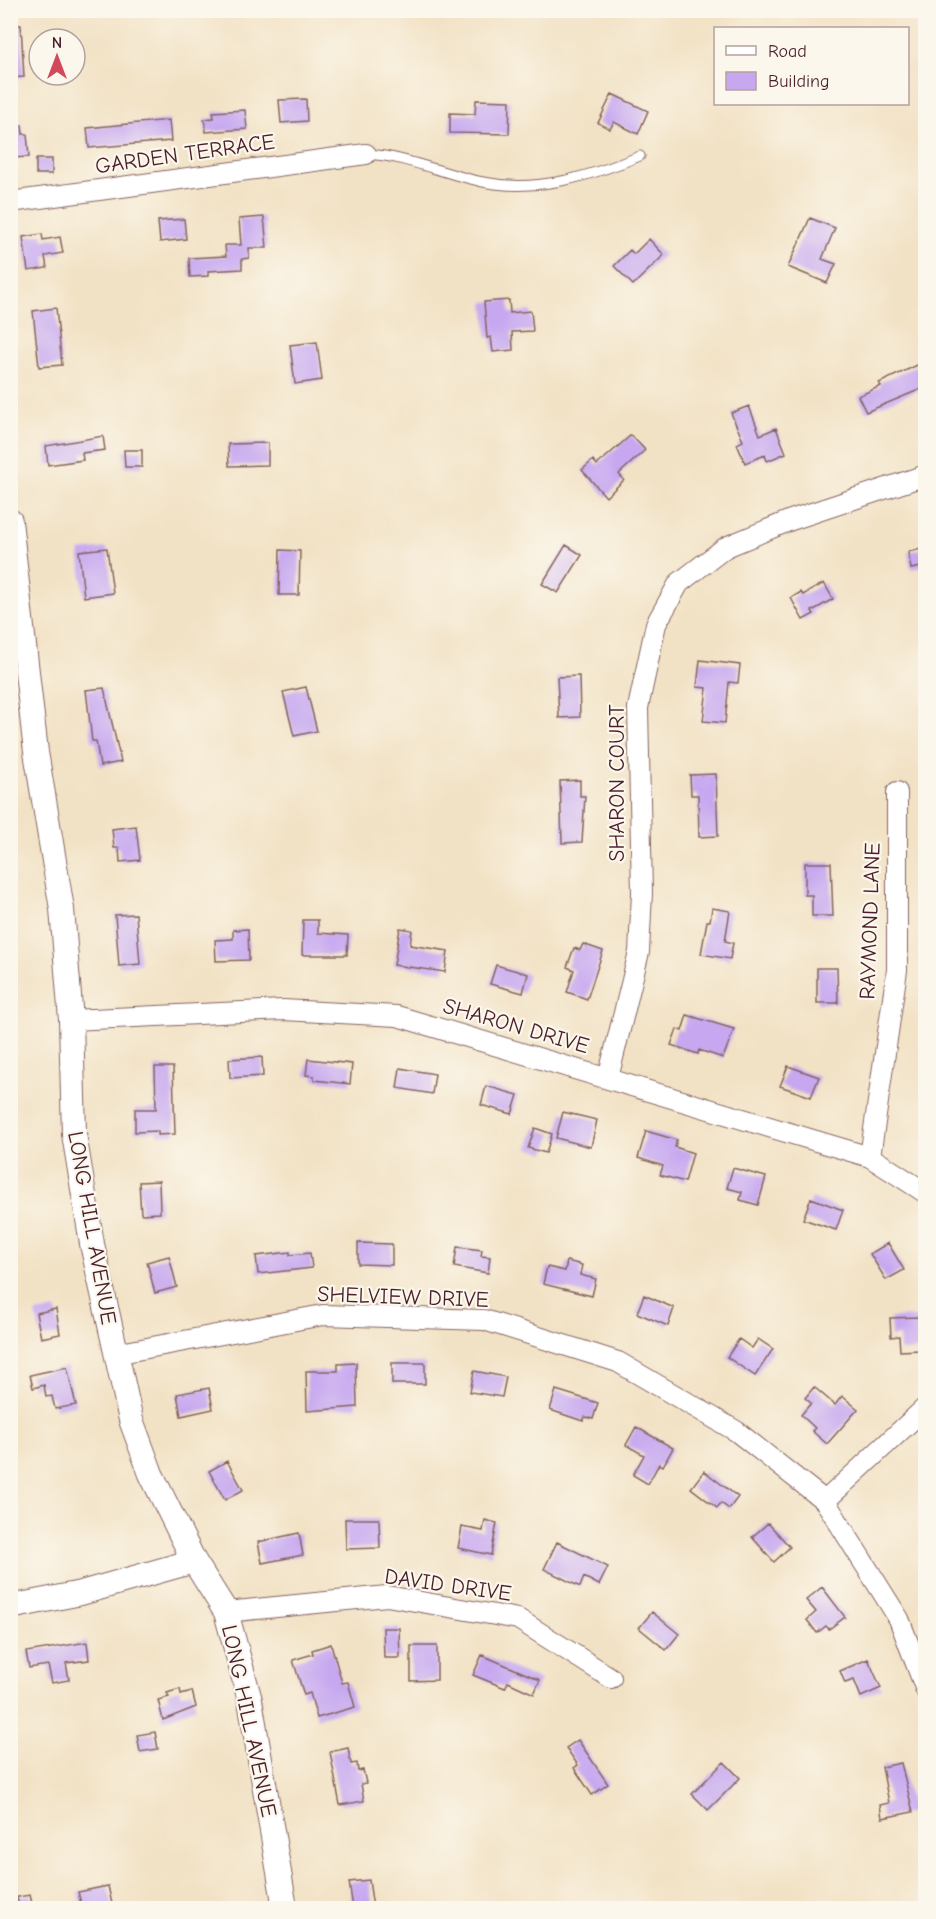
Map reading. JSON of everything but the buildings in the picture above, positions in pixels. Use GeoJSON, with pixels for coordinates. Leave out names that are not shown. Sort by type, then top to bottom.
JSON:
{"type":"FeatureCollection","features":[{"type":"Feature","properties":{"kind":"street","name":"GARDEN TERRACE"},"geometry":{"type":"LineString","coordinates":[[10,202],[366,154]]}},
{"type":"Feature","properties":{"kind":"street","name":"SHARON COURT"},"geometry":{"type":"LineString","coordinates":[[608,1078],[639,952],[642,893],[638,708],[656,624],[679,583],[726,547],[791,520],[926,476]]}},
{"type":"Feature","properties":{"kind":"street","name":"LONG HILL AVENUE"},"geometry":{"type":"LineString","coordinates":[[10,521],[36,752],[62,909],[71,1020],[74,1134],[92,1244],[131,1420],[151,1474],[194,1561],[226,1612],[250,1700],[285,1908]]}},
{"type":"Feature","properties":{"kind":"street","name":"RAYMOND LANE"},"geometry":{"type":"LineString","coordinates":[[870,1157],[897,970],[897,792]]}},
{"type":"Feature","properties":{"kind":"street","name":"SHARON DRIVE"},"geometry":{"type":"LineString","coordinates":[[71,1020],[283,1010],[397,1016],[870,1157],[926,1193]]}},
{"type":"Feature","properties":{"kind":"street","name":"SHELVIEW DRIVE"},"geometry":{"type":"LineString","coordinates":[[115,1354],[323,1315],[484,1320],[618,1362],[736,1431],[825,1501],[899,1619],[926,1690]]}},
{"type":"Feature","properties":{"kind":"street"},"geometry":{"type":"LineString","coordinates":[[825,1501],[926,1407]]}},
{"type":"Feature","properties":{"kind":"street"},"geometry":{"type":"LineString","coordinates":[[10,1607],[81,1593],[194,1561]]}},
{"type":"Feature","properties":{"kind":"street","name":"DAVID DRIVE"},"geometry":{"type":"LineString","coordinates":[[226,1612],[387,1596],[518,1619],[611,1678]]}},
{"type":"Feature","properties":{"kind":"lane"},"geometry":{"type":"LineString","coordinates":[[366,154],[393,156],[482,182],[516,185],[584,177],[640,156]]}}]}
